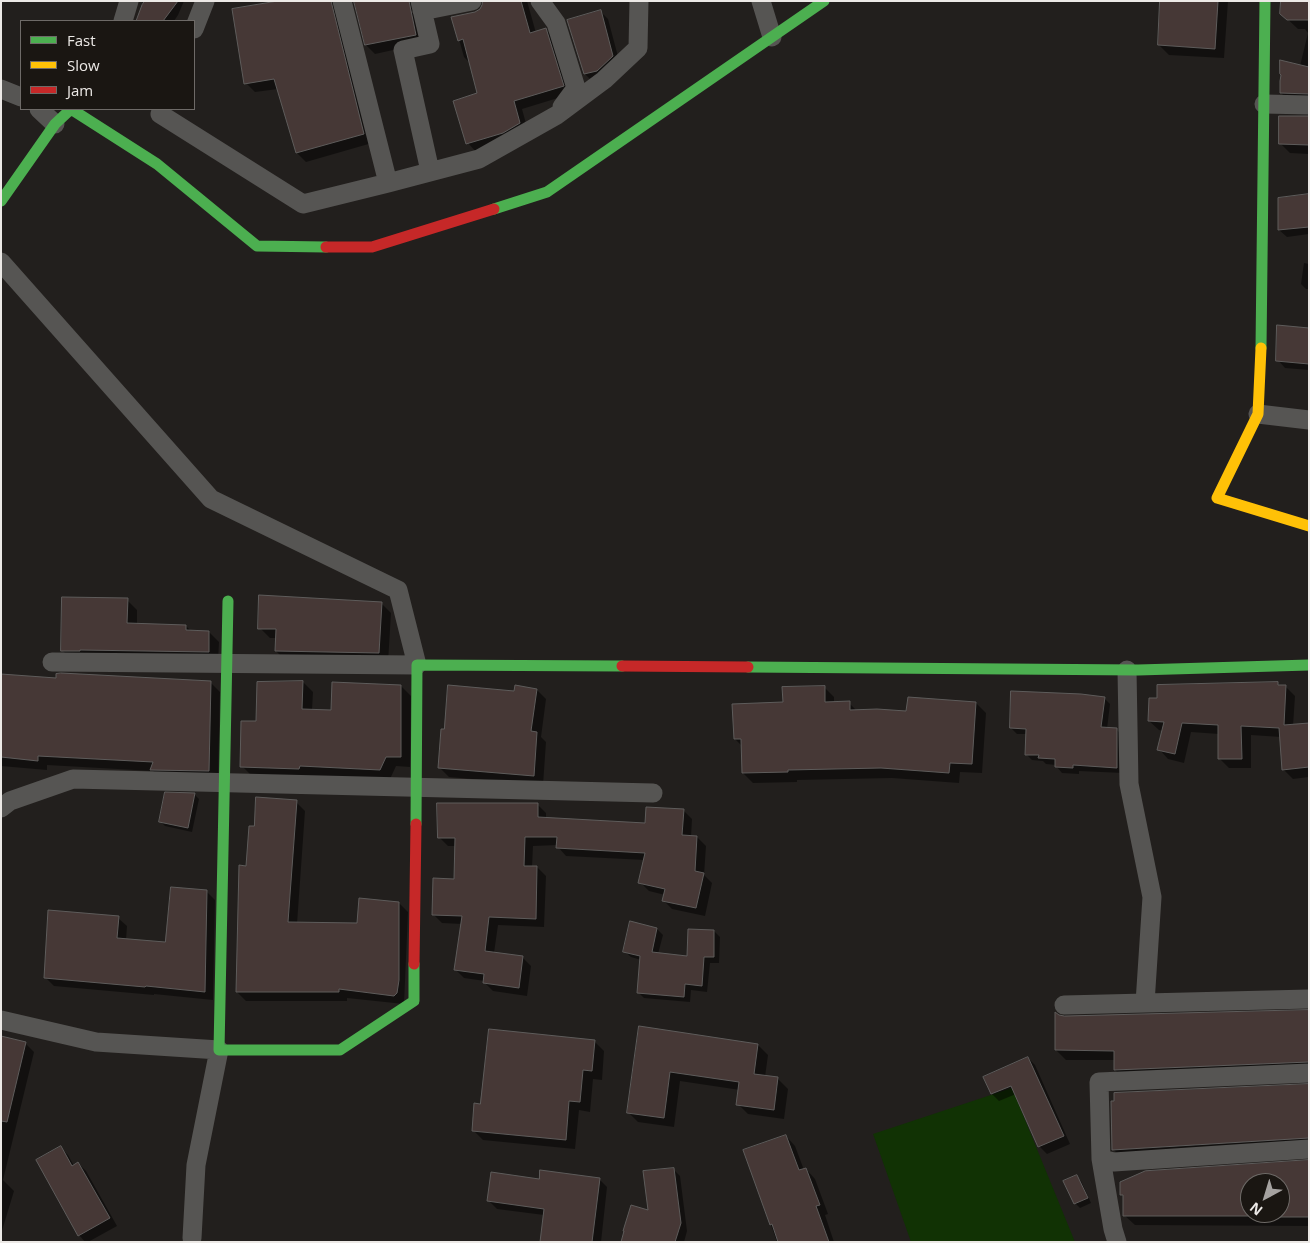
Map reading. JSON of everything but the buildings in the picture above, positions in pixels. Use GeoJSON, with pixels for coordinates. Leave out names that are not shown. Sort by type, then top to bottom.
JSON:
{"type":"FeatureCollection","features":[{"type":"Feature","properties":{"kind":"street"},"geometry":{"type":"LineString","coordinates":[[123,20],[129,1]]}},
{"type":"Feature","properties":{"kind":"street"},"geometry":{"type":"LineString","coordinates":[[195,26],[205,1]]}},
{"type":"Feature","properties":{"kind":"street"},"geometry":{"type":"LineString","coordinates":[[342,1],[388,183]]}},
{"type":"Feature","properties":{"kind":"street"},"geometry":{"type":"LineString","coordinates":[[430,171],[403,50],[430,44],[421,6],[472,1]]}},
{"type":"Feature","properties":{"kind":"street"},"geometry":{"type":"LineString","coordinates":[[540,1],[556,23],[576,88],[557,115]]}},
{"type":"Feature","properties":{"kind":"street"},"geometry":{"type":"LineString","coordinates":[[162,110],[160,114],[303,204],[479,159],[557,115],[604,80],[638,48],[639,1]]}},
{"type":"Feature","properties":{"kind":"street"},"geometry":{"type":"LineString","coordinates":[[761,1],[772,37]]}},
{"type":"Feature","properties":{"kind":"street"},"geometry":{"type":"LineString","coordinates":[[74,110],[94,116],[157,164],[257,246],[372,247],[547,192],[824,1]]}},
{"type":"Feature","properties":{"kind":"street"},"geometry":{"type":"LineString","coordinates":[[1265,1],[1261,356],[1258,414],[1217,498],[1309,526]]}},
{"type":"Feature","properties":{"kind":"street"},"geometry":{"type":"LineString","coordinates":[[1,89],[20,96]]}},
{"type":"Feature","properties":{"kind":"street"},"geometry":{"type":"LineString","coordinates":[[1264,104],[1309,105]]}},
{"type":"Feature","properties":{"kind":"street"},"geometry":{"type":"LineString","coordinates":[[40,110],[55,124]]}},
{"type":"Feature","properties":{"kind":"street"},"geometry":{"type":"LineString","coordinates":[[1,201],[55,124],[70,110]]}},
{"type":"Feature","properties":{"kind":"street"},"geometry":{"type":"LineString","coordinates":[[1,262],[211,499],[398,590],[417,665],[414,1000],[340,1050],[219,1050],[96,1042],[1,1020]]}},
{"type":"Feature","properties":{"kind":"street"},"geometry":{"type":"LineString","coordinates":[[1258,414],[1309,420]]}},
{"type":"Feature","properties":{"kind":"street"},"geometry":{"type":"LineString","coordinates":[[192,1238],[196,1165],[219,1050],[228,601]]}},
{"type":"Feature","properties":{"kind":"street"},"geometry":{"type":"LineString","coordinates":[[52,662],[1127,670],[1309,665]]}},
{"type":"Feature","properties":{"kind":"street"},"geometry":{"type":"LineString","coordinates":[[1127,670],[1129,784],[1152,897],[1145,1003]]}},
{"type":"Feature","properties":{"kind":"street"},"geometry":{"type":"LineString","coordinates":[[1,808],[10,801],[73,779],[653,793]]}},
{"type":"Feature","properties":{"kind":"street"},"geometry":{"type":"LineString","coordinates":[[1064,1005],[1309,999]]}},
{"type":"Feature","properties":{"kind":"street"},"geometry":{"type":"LineString","coordinates":[[1117,1242],[1101,1159],[1099,1082],[1309,1073]]}},
{"type":"Feature","properties":{"kind":"street"},"geometry":{"type":"LineString","coordinates":[[1101,1159],[1114,1162],[1309,1149]]}},
{"type":"Feature","properties":{"kind":"green space"},"geometry":{"type":"Polygon","coordinates":[[[1012,1088],[1075,1242],[911,1242],[873,1134],[1012,1088]]]}},
{"type":"Feature","properties":{"kind":"traffic: fast"},"geometry":{"type":"LineString","coordinates":[[494,209],[547,192],[824,1]]}},
{"type":"Feature","properties":{"kind":"traffic: fast"},"geometry":{"type":"LineString","coordinates":[[1261,348],[1265,1]]}},
{"type":"Feature","properties":{"kind":"traffic: fast"},"geometry":{"type":"LineString","coordinates":[[1,201],[55,124],[70,110]]}},
{"type":"Feature","properties":{"kind":"traffic: fast"},"geometry":{"type":"LineString","coordinates":[[73,110],[157,164],[257,246],[326,247]]}},
{"type":"Feature","properties":{"kind":"traffic: fast"},"geometry":{"type":"LineString","coordinates":[[228,601],[219,1050],[340,1050],[414,1001],[414,964]]}},
{"type":"Feature","properties":{"kind":"traffic: fast"},"geometry":{"type":"LineString","coordinates":[[416,824],[417,665],[622,666]]}},
{"type":"Feature","properties":{"kind":"traffic: fast"},"geometry":{"type":"LineString","coordinates":[[748,667],[1138,670],[1309,665]]}},
{"type":"Feature","properties":{"kind":"traffic: slow"},"geometry":{"type":"LineString","coordinates":[[1261,348],[1258,414],[1217,498],[1309,526]]}},
{"type":"Feature","properties":{"kind":"traffic: jam"},"geometry":{"type":"LineString","coordinates":[[326,247],[372,247],[494,209]]}},
{"type":"Feature","properties":{"kind":"traffic: jam"},"geometry":{"type":"LineString","coordinates":[[622,666],[748,667]]}},
{"type":"Feature","properties":{"kind":"traffic: jam"},"geometry":{"type":"LineString","coordinates":[[414,964],[416,824]]}}]}
